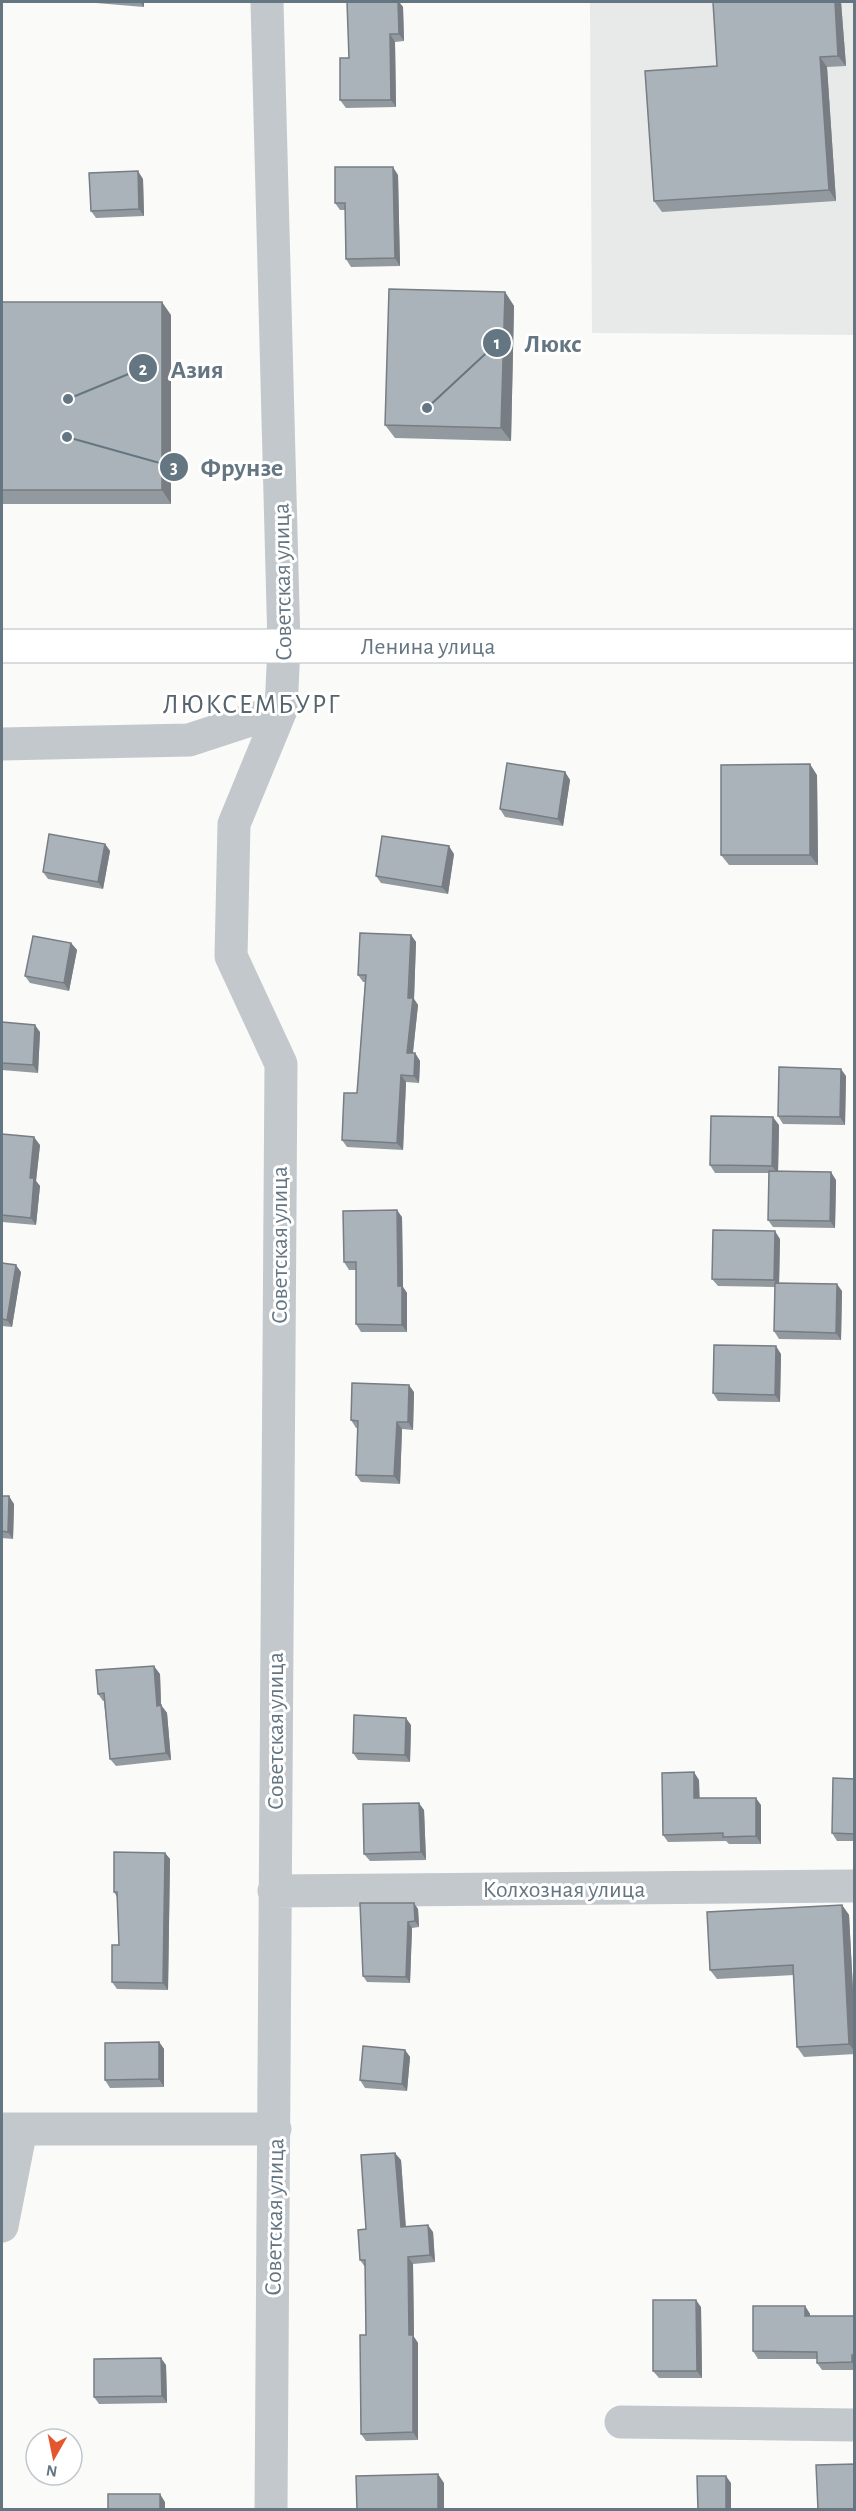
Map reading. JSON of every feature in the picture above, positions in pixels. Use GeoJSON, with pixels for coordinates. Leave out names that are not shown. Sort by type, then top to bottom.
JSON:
{"type":"FeatureCollection","features":[{"type":"Feature","properties":{"kind":"main road","name":"Ленина улица"},"geometry":{"type":"LineString","coordinates":[[2,646],[855,646]]}},
{"type":"Feature","properties":{"kind":"street","name":"Советская улица"},"geometry":{"type":"LineString","coordinates":[[267,2],[284,646],[281,710],[234,824],[231,956],[281,1064],[273,1891],[275,2129],[271,2510]]}},
{"type":"Feature","properties":{"kind":"street"},"geometry":{"type":"LineString","coordinates":[[2,744],[189,740],[281,710]]}},
{"type":"Feature","properties":{"kind":"street","name":"Колхозная улица"},"geometry":{"type":"LineString","coordinates":[[273,1891],[855,1887]]}},
{"type":"Feature","properties":{"kind":"street"},"geometry":{"type":"LineString","coordinates":[[2,2226],[11,2129],[275,2129]]}},
{"type":"Feature","properties":{"kind":"street"},"geometry":{"type":"LineString","coordinates":[[621,2422],[855,2425]]}},
{"type":"Feature","properties":{"kind":"shaded area"},"geometry":{"type":"Polygon","coordinates":[[[590,2],[854,2],[854,335],[592,333],[590,2]]]}},
{"type":"Feature","properties":{"kind":"building"},"geometry":{"type":"Polygon","coordinates":[[[347,2],[398,2],[399,34],[390,34],[391,100],[340,100],[340,58],[349,58],[347,2]]]}},
{"type":"Feature","properties":{"kind":"building"},"geometry":{"type":"Polygon","coordinates":[[[713,2],[835,2],[838,56],[820,57],[829,190],[654,201],[645,71],[717,66],[713,2]]]}},
{"type":"Feature","properties":{"kind":"building"},"geometry":{"type":"Polygon","coordinates":[[[335,167],[393,167],[395,258],[346,259],[345,203],[335,203],[335,167]]]}},
{"type":"Feature","properties":{"kind":"building"},"geometry":{"type":"Polygon","coordinates":[[[138,171],[139,209],[91,211],[89,173],[138,171]]]}},
{"type":"Feature","properties":{"kind":"building"},"geometry":{"type":"Polygon","coordinates":[[[389,289],[505,292],[501,428],[385,425],[389,289]]]}},
{"type":"Feature","properties":{"kind":"building"},"geometry":{"type":"Polygon","coordinates":[[[2,302],[162,302],[162,490],[2,490],[2,302]]]}},
{"type":"Feature","properties":{"kind":"building"},"geometry":{"type":"Polygon","coordinates":[[[507,763],[565,772],[558,819],[500,809],[507,763]]]}},
{"type":"Feature","properties":{"kind":"building"},"geometry":{"type":"Polygon","coordinates":[[[810,764],[810,855],[721,855],[721,765],[810,764]]]}},
{"type":"Feature","properties":{"kind":"building"},"geometry":{"type":"Polygon","coordinates":[[[49,834],[105,844],[98,882],[43,872],[49,834]]]}},
{"type":"Feature","properties":{"kind":"building"},"geometry":{"type":"Polygon","coordinates":[[[382,836],[449,846],[442,887],[376,876],[382,836]]]}},
{"type":"Feature","properties":{"kind":"building"},"geometry":{"type":"Polygon","coordinates":[[[360,933],[411,935],[408,998],[413,998],[407,1053],[415,1053],[414,1076],[401,1075],[397,1143],[342,1140],[344,1093],[357,1093],[366,975],[358,975],[360,933]]]}},
{"type":"Feature","properties":{"kind":"building"},"geometry":{"type":"Polygon","coordinates":[[[33,936],[71,943],[64,983],[25,976],[33,936]]]}},
{"type":"Feature","properties":{"kind":"building"},"geometry":{"type":"Polygon","coordinates":[[[2,1022],[35,1025],[33,1065],[2,1063],[2,1022]]]}},
{"type":"Feature","properties":{"kind":"building"},"geometry":{"type":"Polygon","coordinates":[[[779,1067],[841,1069],[840,1117],[778,1116],[779,1067]]]}},
{"type":"Feature","properties":{"kind":"building"},"geometry":{"type":"Polygon","coordinates":[[[711,1116],[773,1117],[772,1166],[710,1165],[711,1116]]]}},
{"type":"Feature","properties":{"kind":"building"},"geometry":{"type":"Polygon","coordinates":[[[2,1134],[34,1137],[30,1178],[34,1178],[31,1218],[2,1215],[2,1134]]]}},
{"type":"Feature","properties":{"kind":"building"},"geometry":{"type":"Polygon","coordinates":[[[769,1171],[831,1172],[830,1221],[768,1220],[769,1171]]]}},
{"type":"Feature","properties":{"kind":"building"},"geometry":{"type":"Polygon","coordinates":[[[397,1210],[398,1286],[402,1286],[402,1325],[356,1324],[356,1262],[344,1262],[343,1211],[397,1210]]]}},
{"type":"Feature","properties":{"kind":"building"},"geometry":{"type":"Polygon","coordinates":[[[713,1230],[775,1231],[774,1280],[712,1279],[713,1230]]]}},
{"type":"Feature","properties":{"kind":"building"},"geometry":{"type":"Polygon","coordinates":[[[2,1263],[16,1265],[7,1320],[2,1319],[2,1263]]]}},
{"type":"Feature","properties":{"kind":"building"},"geometry":{"type":"Polygon","coordinates":[[[775,1283],[837,1284],[836,1333],[774,1331],[775,1283]]]}},
{"type":"Feature","properties":{"kind":"building"},"geometry":{"type":"Polygon","coordinates":[[[714,1345],[776,1346],[775,1395],[713,1393],[714,1345]]]}},
{"type":"Feature","properties":{"kind":"building"},"geometry":{"type":"Polygon","coordinates":[[[352,1383],[409,1385],[408,1422],[397,1422],[394,1476],[356,1475],[358,1421],[351,1420],[352,1383]]]}},
{"type":"Feature","properties":{"kind":"building"},"geometry":{"type":"Polygon","coordinates":[[[2,1496],[9,1496],[8,1532],[2,1531],[2,1496]]]}},
{"type":"Feature","properties":{"kind":"building"},"geometry":{"type":"Polygon","coordinates":[[[154,1666],[157,1706],[161,1705],[166,1753],[110,1759],[104,1693],[98,1694],[96,1670],[154,1666]]]}},
{"type":"Feature","properties":{"kind":"building"},"geometry":{"type":"Polygon","coordinates":[[[354,1715],[406,1718],[405,1755],[353,1753],[354,1715]]]}},
{"type":"Feature","properties":{"kind":"building"},"geometry":{"type":"Polygon","coordinates":[[[694,1772],[694,1798],[756,1798],[756,1836],[723,1837],[723,1833],[663,1835],[662,1773],[694,1772]]]}},
{"type":"Feature","properties":{"kind":"building"},"geometry":{"type":"Polygon","coordinates":[[[833,1778],[855,1779],[855,1834],[832,1833],[833,1778]]]}},
{"type":"Feature","properties":{"kind":"building"},"geometry":{"type":"Polygon","coordinates":[[[419,1803],[421,1852],[364,1854],[363,1804],[419,1803]]]}},
{"type":"Feature","properties":{"kind":"building"},"geometry":{"type":"Polygon","coordinates":[[[114,1852],[165,1853],[163,1983],[112,1982],[112,1945],[119,1945],[117,1892],[114,1892],[114,1852]]]}},
{"type":"Feature","properties":{"kind":"building"},"geometry":{"type":"Polygon","coordinates":[[[360,1903],[414,1903],[415,1921],[408,1922],[406,1977],[363,1976],[360,1903]]]}},
{"type":"Feature","properties":{"kind":"building"},"geometry":{"type":"Polygon","coordinates":[[[842,1905],[849,2044],[797,2047],[793,1965],[710,1970],[707,1912],[842,1905]]]}},
{"type":"Feature","properties":{"kind":"building"},"geometry":{"type":"Polygon","coordinates":[[[159,2042],[159,2079],[105,2080],[105,2043],[159,2042]]]}},
{"type":"Feature","properties":{"kind":"building"},"geometry":{"type":"Polygon","coordinates":[[[363,2046],[405,2050],[402,2084],[360,2080],[363,2046]]]}},
{"type":"Feature","properties":{"kind":"building"},"geometry":{"type":"Polygon","coordinates":[[[395,2153],[401,2227],[428,2225],[430,2255],[408,2257],[409,2335],[413,2335],[413,2432],[361,2434],[360,2335],[366,2335],[365,2260],[360,2260],[358,2230],[366,2229],[361,2155],[395,2153]]]}},
{"type":"Feature","properties":{"kind":"building"},"geometry":{"type":"Polygon","coordinates":[[[653,2300],[696,2300],[697,2371],[653,2371],[653,2300]]]}},
{"type":"Feature","properties":{"kind":"building"},"geometry":{"type":"Polygon","coordinates":[[[753,2306],[805,2306],[805,2316],[855,2316],[855,2355],[852,2355],[852,2362],[817,2363],[817,2352],[753,2351],[753,2306]]]}},
{"type":"Feature","properties":{"kind":"building"},"geometry":{"type":"Polygon","coordinates":[[[161,2358],[162,2396],[94,2397],[94,2359],[161,2358]]]}},
{"type":"Feature","properties":{"kind":"building"},"geometry":{"type":"Polygon","coordinates":[[[855,2464],[855,2510],[818,2510],[816,2465],[855,2464]]]}},
{"type":"Feature","properties":{"kind":"building"},"geometry":{"type":"Polygon","coordinates":[[[438,2474],[438,2510],[357,2510],[356,2476],[438,2474]]]}},
{"type":"Feature","properties":{"kind":"building"},"geometry":{"type":"Polygon","coordinates":[[[697,2476],[726,2476],[726,2510],[698,2510],[697,2476]]]}},
{"type":"Feature","properties":{"kind":"building"},"geometry":{"type":"Polygon","coordinates":[[[108,2494],[160,2494],[160,2510],[108,2510],[108,2494]]]}},
{"type":"Feature","properties":{"kind":"place","name":"Азия"},"geometry":{"type":"Point","coordinates":[68,399]}},
{"type":"Feature","properties":{"kind":"place","name":"Люкс"},"geometry":{"type":"Point","coordinates":[427,408]}},
{"type":"Feature","properties":{"kind":"place","name":"Фрунзе"},"geometry":{"type":"Point","coordinates":[67,437]}},
{"type":"Feature","properties":{"kind":"district","name":"ЛЮКСЕМБУРГ"},"geometry":{"type":"Point","coordinates":[252,704]}}]}
